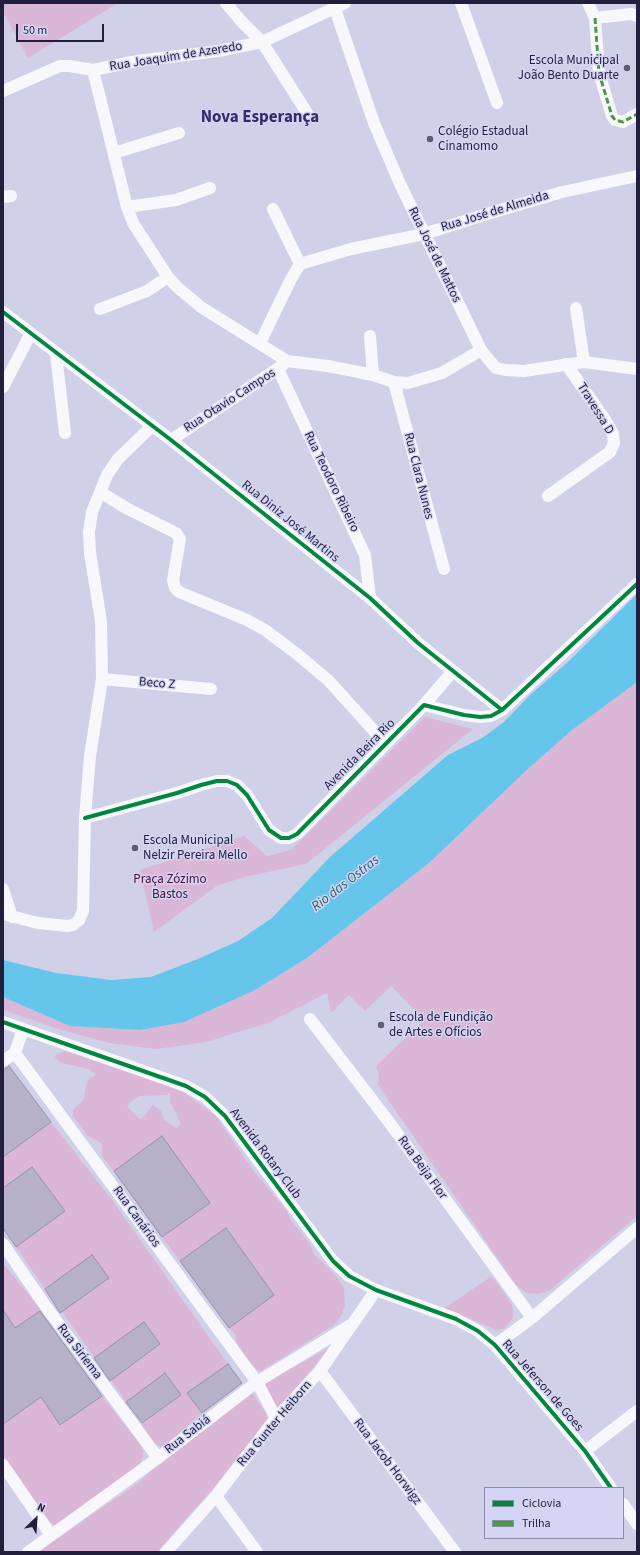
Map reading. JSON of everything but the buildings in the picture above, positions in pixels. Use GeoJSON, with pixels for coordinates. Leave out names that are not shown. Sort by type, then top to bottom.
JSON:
{"type":"FeatureCollection","features":[{"type":"Feature","properties":{"kind":"street"},"geometry":{"type":"LineString","coordinates":[[226,3],[262,42],[307,113]]}},
{"type":"Feature","properties":{"kind":"street"},"geometry":{"type":"LineString","coordinates":[[461,3],[497,103]]}},
{"type":"Feature","properties":{"kind":"street"},"geometry":{"type":"LineString","coordinates":[[588,3],[595,18],[599,74],[612,116],[615,120],[623,122],[637,114]]}},
{"type":"Feature","properties":{"kind":"street","name":"Rua Joaquim de Azeredo"},"geometry":{"type":"LineString","coordinates":[[3,91],[60,66],[70,66],[93,70],[137,61],[218,51],[262,42],[338,4]]}},
{"type":"Feature","properties":{"kind":"street","name":"Rua José de Mattos"},"geometry":{"type":"LineString","coordinates":[[338,4],[374,123],[400,184],[481,350],[496,368],[505,370],[524,371],[584,362],[637,369]]}},
{"type":"Feature","properties":{"kind":"street"},"geometry":{"type":"LineString","coordinates":[[595,18],[631,14],[637,16]]}},
{"type":"Feature","properties":{"kind":"street"},"geometry":{"type":"LineString","coordinates":[[93,70],[127,207],[133,223],[168,277],[191,300],[287,361],[373,375],[394,382],[408,383],[442,373],[481,350]]}},
{"type":"Feature","properties":{"kind":"street"},"geometry":{"type":"LineString","coordinates":[[114,153],[179,133]]}},
{"type":"Feature","properties":{"kind":"street","name":"Rua José de Almeida"},"geometry":{"type":"LineString","coordinates":[[300,264],[351,250],[424,234],[562,192],[637,176]]}},
{"type":"Feature","properties":{"kind":"street"},"geometry":{"type":"LineString","coordinates":[[127,207],[176,200],[210,188]]}},
{"type":"Feature","properties":{"kind":"street"},"geometry":{"type":"LineString","coordinates":[[260,343],[291,279],[300,264],[273,209]]}},
{"type":"Feature","properties":{"kind":"street"},"geometry":{"type":"LineString","coordinates":[[100,309],[147,291],[168,277]]}},
{"type":"Feature","properties":{"kind":"street"},"geometry":{"type":"LineString","coordinates":[[576,308],[584,362]]}},
{"type":"Feature","properties":{"kind":"street","name":"Rua Diniz José Martins"},"geometry":{"type":"LineString","coordinates":[[3,312],[56,354],[171,440],[370,598],[453,671],[502,710]]}},
{"type":"Feature","properties":{"kind":"street"},"geometry":{"type":"LineString","coordinates":[[3,387],[31,333]]}},
{"type":"Feature","properties":{"kind":"street"},"geometry":{"type":"LineString","coordinates":[[370,336],[373,375]]}},
{"type":"Feature","properties":{"kind":"street"},"geometry":{"type":"LineString","coordinates":[[56,354],[65,433]]}},
{"type":"Feature","properties":{"kind":"street","name":"Rua Otavio Campos"},"geometry":{"type":"LineString","coordinates":[[171,440],[278,370],[287,361]]}},
{"type":"Feature","properties":{"kind":"street","name":"Travessa D"},"geometry":{"type":"LineString","coordinates":[[548,496],[610,452],[614,443],[613,434],[604,418],[566,364]]}},
{"type":"Feature","properties":{"kind":"street","name":"Rua Teodoro Ribeiro"},"geometry":{"type":"LineString","coordinates":[[278,370],[321,465],[355,531],[365,555],[370,598]]}},
{"type":"Feature","properties":{"kind":"street","name":"Rua Clara Nunes"},"geometry":{"type":"LineString","coordinates":[[394,382],[429,521],[444,569]]}},
{"type":"Feature","properties":{"kind":"street"},"geometry":{"type":"LineString","coordinates":[[3,889],[7,916],[38,923],[67,926],[73,925],[79,920],[83,911],[85,818],[90,756],[102,679],[100,622],[88,532],[92,512],[107,475],[118,459],[152,426]]}},
{"type":"Feature","properties":{"kind":"street"},"geometry":{"type":"LineString","coordinates":[[100,492],[128,509],[176,533],[180,539],[173,580],[175,588],[179,592],[246,620],[265,630],[328,680],[385,743]]}},
{"type":"Feature","properties":{"kind":"street"},"geometry":{"type":"LineString","coordinates":[[424,705],[464,715],[480,717],[491,716],[502,710],[637,584]]}},
{"type":"Feature","properties":{"kind":"street","name":"Avenida Beira Rio"},"geometry":{"type":"LineString","coordinates":[[85,818],[177,793],[206,783],[227,781],[237,785],[247,794],[269,830],[281,838],[289,838],[297,834],[424,705],[453,671]]}},
{"type":"Feature","properties":{"kind":"street","name":"Beco Z"},"geometry":{"type":"LineString","coordinates":[[102,679],[211,689]]}},
{"type":"Feature","properties":{"kind":"street","name":"Rua Beija Flor"},"geometry":{"type":"LineString","coordinates":[[310,1019],[389,1122],[532,1318]]}},
{"type":"Feature","properties":{"kind":"street","name":"Avenida Rotary Club"},"geometry":{"type":"LineString","coordinates":[[3,1022],[186,1086],[206,1097],[225,1116],[333,1261],[349,1276],[376,1290]]}},
{"type":"Feature","properties":{"kind":"street"},"geometry":{"type":"LineString","coordinates":[[3,1061],[15,1053],[23,1029]]}},
{"type":"Feature","properties":{"kind":"street","name":"Rua Canários"},"geometry":{"type":"LineString","coordinates":[[15,1053],[257,1382],[276,1418]]}},
{"type":"Feature","properties":{"kind":"street"},"geometry":{"type":"LineString","coordinates":[[495,1345],[532,1318],[637,1228]]}},
{"type":"Feature","properties":{"kind":"street","name":"Rua Siriema"},"geometry":{"type":"LineString","coordinates":[[3,1244],[44,1304],[158,1458]]}},
{"type":"Feature","properties":{"kind":"street","name":"Rua Gunter Heiborn"},"geometry":{"type":"LineString","coordinates":[[166,1552],[216,1496],[276,1418],[320,1371],[376,1290]]}},
{"type":"Feature","properties":{"kind":"street","name":"Rua Jeferson de Goes"},"geometry":{"type":"LineString","coordinates":[[376,1290],[456,1319],[478,1331],[495,1345],[585,1451],[610,1487]]}},
{"type":"Feature","properties":{"kind":"street","name":"Rua Sabiá"},"geometry":{"type":"LineString","coordinates":[[28,1552],[158,1458],[257,1382],[352,1324]]}},
{"type":"Feature","properties":{"kind":"street","name":"Rua Jacob Horwigz"},"geometry":{"type":"LineString","coordinates":[[320,1371],[454,1552]]}},
{"type":"Feature","properties":{"kind":"street"},"geometry":{"type":"LineString","coordinates":[[585,1451],[637,1412]]}},
{"type":"Feature","properties":{"kind":"street"},"geometry":{"type":"LineString","coordinates":[[3,1465],[51,1535]]}},
{"type":"Feature","properties":{"kind":"street"},"geometry":{"type":"LineString","coordinates":[[216,1496],[257,1552]]}},
{"type":"Feature","properties":{"kind":"street"},"geometry":{"type":"LineString","coordinates":[[624,1505],[637,1524]]}},
{"type":"Feature","properties":{"kind":"green space"},"geometry":{"type":"Polygon","coordinates":[[[3,3],[118,3],[28,58],[3,12],[3,3]]]}},
{"type":"Feature","properties":{"kind":"green space"},"geometry":{"type":"Polygon","coordinates":[[[637,682],[637,1216],[549,1291],[539,1294],[526,1293],[516,1285],[378,1085],[379,1076],[376,1066],[424,1020],[391,986],[365,1011],[349,995],[331,1013],[327,993],[268,1023],[206,1042],[156,1049],[110,1043],[61,1030],[3,1010],[3,997],[70,1026],[140,1030],[255,990],[307,958],[429,863],[530,767],[572,730],[637,682]]]}},
{"type":"Feature","properties":{"kind":"green space","name":"Praça Zózimo Bastos"},"geometry":{"type":"Polygon","coordinates":[[[425,717],[473,729],[306,864],[249,876],[218,885],[154,932],[140,870],[244,836],[267,856],[291,850],[425,717]]]}},
{"type":"Feature","properties":{"kind":"green space"},"geometry":{"type":"Polygon","coordinates":[[[65,1051],[166,1085],[184,1093],[215,1115],[253,1170],[287,1211],[290,1219],[310,1244],[314,1254],[337,1277],[344,1288],[345,1305],[341,1316],[334,1325],[261,1371],[257,1370],[245,1356],[236,1341],[236,1335],[229,1328],[274,1294],[226,1228],[180,1261],[162,1237],[210,1203],[162,1136],[114,1171],[102,1156],[102,1144],[87,1135],[73,1116],[73,1110],[84,1099],[86,1085],[90,1078],[96,1075],[89,1069],[61,1063],[55,1058],[56,1055],[65,1051]],[[170,1092],[167,1095],[140,1096],[127,1106],[138,1118],[142,1119],[153,1105],[161,1111],[165,1121],[176,1128],[181,1124],[170,1102],[170,1092]]]}},
{"type":"Feature","properties":{"kind":"green space"},"geometry":{"type":"Polygon","coordinates":[[[4,1122],[21,1144],[51,1122],[112,1200],[228,1364],[187,1393],[202,1413],[166,1445],[160,1446],[155,1444],[142,1424],[181,1395],[166,1373],[126,1402],[111,1380],[160,1345],[144,1322],[95,1358],[62,1312],[109,1278],[92,1256],[45,1289],[16,1247],[65,1211],[32,1167],[3,1188],[3,1157],[12,1150],[3,1138],[4,1122]]]}},
{"type":"Feature","properties":{"kind":"green space"},"geometry":{"type":"Polygon","coordinates":[[[3,1263],[41,1310],[15,1328],[3,1313],[3,1263]]]}},
{"type":"Feature","properties":{"kind":"green space"},"geometry":{"type":"Polygon","coordinates":[[[492,1276],[511,1303],[513,1310],[513,1318],[505,1328],[496,1330],[445,1308],[492,1276]]]}},
{"type":"Feature","properties":{"kind":"green space"},"geometry":{"type":"Polygon","coordinates":[[[328,1349],[278,1411],[262,1384],[328,1349]]]}},
{"type":"Feature","properties":{"kind":"green space"},"geometry":{"type":"Polygon","coordinates":[[[251,1391],[266,1413],[267,1419],[264,1425],[214,1487],[157,1552],[38,1552],[141,1481],[159,1462],[251,1391]]]}},
{"type":"Feature","properties":{"kind":"green space"},"geometry":{"type":"Polygon","coordinates":[[[102,1396],[139,1443],[143,1450],[143,1457],[137,1468],[61,1524],[55,1525],[46,1520],[3,1455],[3,1424],[41,1397],[61,1425],[102,1396]]]}},
{"type":"Feature","properties":{"kind":"water","name":"Rio das Ostras"},"geometry":{"type":"Polygon","coordinates":[[[637,594],[637,682],[572,730],[530,767],[429,863],[307,958],[255,990],[184,1022],[140,1030],[70,1026],[3,997],[3,960],[56,973],[111,980],[151,977],[198,959],[238,941],[272,918],[330,857],[448,755],[482,738],[504,722],[530,695],[569,661],[637,594]]]}},
{"type":"Feature","properties":{"kind":"marked path"},"geometry":{"type":"LineString","coordinates":[[595,18],[599,73],[612,116],[615,120],[623,122],[637,114]]}},
{"type":"Feature","properties":{"kind":"cycle path"},"geometry":{"type":"LineString","coordinates":[[3,312],[171,440],[370,598],[418,643],[502,710]]}},
{"type":"Feature","properties":{"kind":"cycle path"},"geometry":{"type":"LineString","coordinates":[[85,818],[201,785],[217,781],[227,781],[237,785],[247,795],[269,830],[281,838],[289,838],[297,834],[424,705],[464,715],[480,717],[491,716],[502,710],[637,584]]}},
{"type":"Feature","properties":{"kind":"cycle path"},"geometry":{"type":"LineString","coordinates":[[3,1022],[186,1086],[205,1097],[225,1116],[333,1261],[349,1276],[376,1290],[456,1319],[478,1331],[495,1345],[585,1451],[610,1487]]}},
{"type":"Feature","properties":{"kind":"place","name":"Escola Municipal João Bento Duarte"},"geometry":{"type":"Point","coordinates":[627,68]}},
{"type":"Feature","properties":{"kind":"place","name":"Colégio Estadual Cinamomo"},"geometry":{"type":"Point","coordinates":[430,139]}},
{"type":"Feature","properties":{"kind":"place","name":"Escola Municipal Nelzir Pereira Mello"},"geometry":{"type":"Point","coordinates":[135,848]}},
{"type":"Feature","properties":{"kind":"place","name":"Escola de Fundição de Artes e Ofícios"},"geometry":{"type":"Point","coordinates":[381,1025]}},
{"type":"Feature","properties":{"kind":"district","name":"Nova Esperança"},"geometry":{"type":"Point","coordinates":[260,118]}}]}
